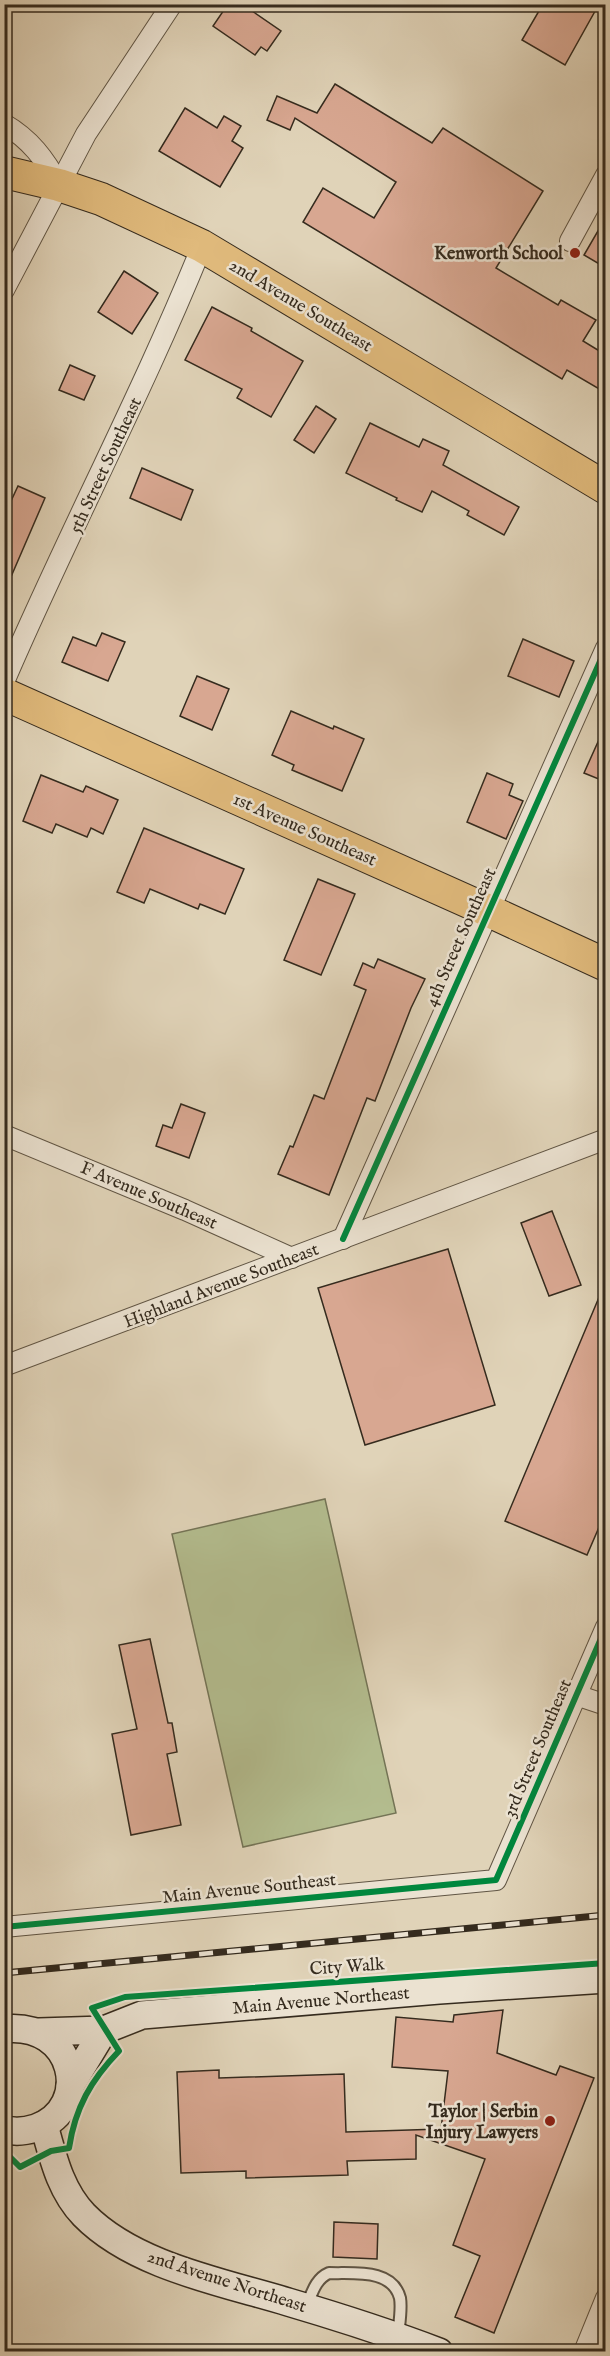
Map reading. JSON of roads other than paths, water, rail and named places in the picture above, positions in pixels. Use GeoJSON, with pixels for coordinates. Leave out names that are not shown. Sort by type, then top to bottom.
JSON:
{"type":"FeatureCollection","features":[{"type":"Feature","properties":{"kind":"main road","name":"2nd Avenue Southeast"},"geometry":{"type":"LineString","coordinates":[[4,172],[59,185],[101,199],[202,246],[606,488]]}},
{"type":"Feature","properties":{"kind":"main road","name":"1st Avenue Southeast"},"geometry":{"type":"LineString","coordinates":[[4,694],[489,910],[606,965]]}},
{"type":"Feature","properties":{"kind":"main road","name":"Main Avenue Northeast"},"geometry":{"type":"LineString","coordinates":[[4,2029],[22,2028],[39,2032],[104,2030],[142,2015],[439,1990],[606,1979]]}},
{"type":"Feature","properties":{"kind":"main road"},"geometry":{"type":"LineString","coordinates":[[4,2129],[27,2131],[44,2125],[57,2115],[66,2101],[70,2086],[104,2030]]}},
{"type":"Feature","properties":{"kind":"main road"},"geometry":{"type":"LineString","coordinates":[[39,2032],[53,2041],[64,2055],[69,2070],[70,2086]]}},
{"type":"Feature","properties":{"kind":"main road","name":"2nd Avenue Northeast"},"geometry":{"type":"LineString","coordinates":[[44,2125],[57,2172],[68,2193],[84,2215],[106,2233],[142,2255],[182,2270],[306,2307],[439,2352]]}},
{"type":"Feature","properties":{"kind":"street"},"geometry":{"type":"LineString","coordinates":[[4,290],[86,134],[172,4]]}},
{"type":"Feature","properties":{"kind":"street"},"geometry":{"type":"LineString","coordinates":[[4,124],[21,134],[45,159],[59,185]]}},
{"type":"Feature","properties":{"kind":"street"},"geometry":{"type":"LineString","coordinates":[[570,241],[606,175]]}},
{"type":"Feature","properties":{"kind":"street","name":"5th Street Southeast"},"geometry":{"type":"LineString","coordinates":[[4,682],[170,326],[202,246]]}},
{"type":"Feature","properties":{"kind":"street","name":"4th Street Southeast"},"geometry":{"type":"LineString","coordinates":[[343,1239],[606,648]]}},
{"type":"Feature","properties":{"kind":"street","name":"F Avenue Southeast"},"geometry":{"type":"LineString","coordinates":[[4,1135],[175,1206],[292,1258]]}},
{"type":"Feature","properties":{"kind":"street","name":"Highland Avenue Southeast"},"geometry":{"type":"LineString","coordinates":[[4,1366],[606,1139]]}},
{"type":"Feature","properties":{"kind":"street","name":"3rd Street Southeast"},"geometry":{"type":"LineString","coordinates":[[496,1880],[606,1627]]}},
{"type":"Feature","properties":{"kind":"street"},"geometry":{"type":"LineString","coordinates":[[576,1695],[606,1705]]}},
{"type":"Feature","properties":{"kind":"street","name":"Main Avenue Southeast"},"geometry":{"type":"LineString","coordinates":[[4,1927],[496,1880]]}},
{"type":"Feature","properties":{"kind":"street"},"geometry":{"type":"LineString","coordinates":[[584,2352],[606,2298]]}},
{"type":"Feature","properties":{"kind":"lane"},"geometry":{"type":"LineString","coordinates":[[306,2307],[315,2285],[322,2276],[329,2273],[376,2275],[387,2279],[395,2287],[400,2300],[398,2337]]}},
{"type":"Feature","properties":{"kind":"railway"},"geometry":{"type":"LineString","coordinates":[[4,1973],[606,1915]]}},
{"type":"Feature","properties":{"kind":"place","name":"Kenworth School"},"geometry":{"type":"Point","coordinates":[575,253]}},
{"type":"Feature","properties":{"kind":"place","name":"Taylor | Serbin Injury Lawyers"},"geometry":{"type":"Point","coordinates":[550,2121]}}]}
